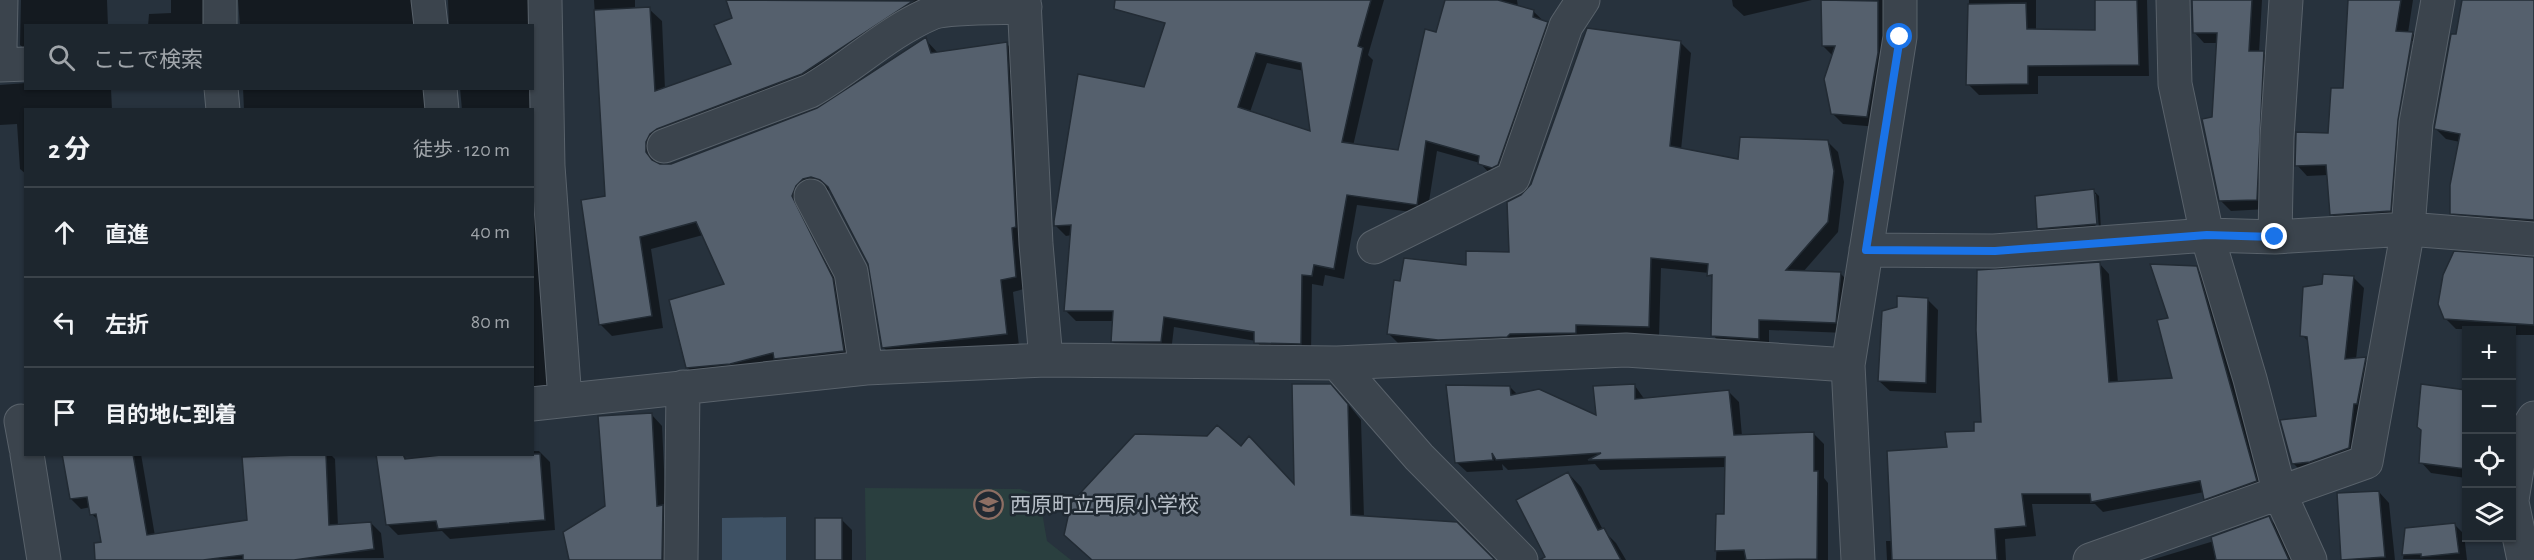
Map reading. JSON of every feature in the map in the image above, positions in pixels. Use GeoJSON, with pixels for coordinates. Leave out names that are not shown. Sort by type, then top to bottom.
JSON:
{"type":"FeatureCollection","features":[{"type":"Feature","properties":{"kind":"street"},"geometry":{"type":"LineString","coordinates":[[0,48],[1,0]]}},
{"type":"Feature","properties":{"kind":"street"},"geometry":{"type":"LineString","coordinates":[[220,0],[220,24]]}},
{"type":"Feature","properties":{"kind":"street"},"geometry":{"type":"LineString","coordinates":[[428,0],[431,24]]}},
{"type":"Feature","properties":{"kind":"street"},"geometry":{"type":"LineString","coordinates":[[1858,560],[1848,364],[1900,37],[1900,0]]}},
{"type":"Feature","properties":{"kind":"street"},"geometry":{"type":"LineString","coordinates":[[2173,0],[2175,84],[2207,235],[2250,379],[2280,494],[2310,560]]}},
{"type":"Feature","properties":{"kind":"street"},"geometry":{"type":"LineString","coordinates":[[2275,237],[2277,137],[2286,0]]}},
{"type":"Feature","properties":{"kind":"street"},"geometry":{"type":"LineString","coordinates":[[2090,560],[2366,462],[2408,229],[2416,123],[2438,0]]}},
{"type":"Feature","properties":{"kind":"street"},"geometry":{"type":"LineString","coordinates":[[554,1],[548,166],[565,400]]}},
{"type":"Feature","properties":{"kind":"street"},"geometry":{"type":"LineString","coordinates":[[664,146],[810,91],[888,37],[934,12],[1024,3],[1036,244],[1046,360]]}},
{"type":"Feature","properties":{"kind":"street"},"geometry":{"type":"LineString","coordinates":[[1374,248],[1513,178],[1572,3]]}},
{"type":"Feature","properties":{"kind":"street"},"geometry":{"type":"LineString","coordinates":[[0,65],[24,64]]}},
{"type":"Feature","properties":{"kind":"street"},"geometry":{"type":"LineString","coordinates":[[221,90],[223,108]]}},
{"type":"Feature","properties":{"kind":"street"},"geometry":{"type":"LineString","coordinates":[[440,90],[442,108]]}},
{"type":"Feature","properties":{"kind":"street"},"geometry":{"type":"LineString","coordinates":[[811,196],[851,272],[866,368]]}},
{"type":"Feature","properties":{"kind":"street"},"geometry":{"type":"LineString","coordinates":[[1866,250],[1995,251],[2207,235],[2275,237],[2408,229],[2534,239]]}},
{"type":"Feature","properties":{"kind":"street"},"geometry":{"type":"LineString","coordinates":[[534,404],[866,368],[1046,360],[1337,363],[1626,350],[1848,364]]}},
{"type":"Feature","properties":{"kind":"street"},"geometry":{"type":"LineString","coordinates":[[1337,363],[1419,457],[1521,560]]}},
{"type":"Feature","properties":{"kind":"street"},"geometry":{"type":"LineString","coordinates":[[681,560],[683,387]]}},
{"type":"Feature","properties":{"kind":"street"},"geometry":{"type":"LineString","coordinates":[[2513,488],[2522,438],[2534,417]]}},
{"type":"Feature","properties":{"kind":"street"},"geometry":{"type":"LineString","coordinates":[[27,456],[44,560]]}},
{"type":"Feature","properties":{"kind":"street"},"geometry":{"type":"LineString","coordinates":[[2516,524],[2524,560]]}},
{"type":"Feature","properties":{"kind":"green space"},"geometry":{"type":"Polygon","coordinates":[[[865,488],[1020,489],[1039,495],[1047,541],[1071,560],[866,560],[865,488]]]}},
{"type":"Feature","properties":{"kind":"water"},"geometry":{"type":"Polygon","coordinates":[[[786,517],[786,560],[722,560],[722,518],[786,517]]]}},
{"type":"Feature","properties":{"kind":"building"},"geometry":{"type":"Polygon","coordinates":[[[726,0],[913,1],[802,74],[657,129],[650,134],[646,142],[646,152],[652,160],[660,164],[671,164],[817,108],[926,37],[931,53],[1007,42],[1016,227],[1012,228],[1016,277],[1001,280],[1007,334],[882,348],[868,264],[828,187],[820,180],[811,177],[803,179],[796,186],[792,196],[833,278],[844,351],[774,359],[773,353],[730,364],[686,368],[669,300],[724,284],[696,222],[640,237],[652,316],[599,325],[581,200],[605,196],[594,10],[650,7],[655,91],[731,64],[714,25],[732,18],[726,0]]]}},
{"type":"Feature","properties":{"kind":"building"},"geometry":{"type":"Polygon","coordinates":[[[1115,0],[1371,0],[1358,46],[1363,48],[1342,142],[1398,150],[1425,29],[1436,32],[1445,0],[1498,0],[1534,10],[1533,17],[1548,22],[1498,165],[1492,168],[1478,164],[1479,156],[1426,141],[1417,205],[1347,195],[1334,269],[1314,265],[1312,276],[1302,275],[1301,344],[1254,343],[1254,332],[1164,317],[1161,342],[1111,342],[1113,311],[1064,311],[1071,225],[1054,226],[1054,221],[1078,74],[1144,87],[1165,23],[1114,9],[1115,0]],[[1256,53],[1238,107],[1310,131],[1301,63],[1256,53]]]}},
{"type":"Feature","properties":{"kind":"building"},"geometry":{"type":"Polygon","coordinates":[[[1821,0],[1878,1],[1878,53],[1867,117],[1831,114],[1824,79],[1835,46],[1822,46],[1821,0]]]}},
{"type":"Feature","properties":{"kind":"building"},"geometry":{"type":"Polygon","coordinates":[[[2095,0],[2137,0],[2139,65],[2028,66],[2028,84],[1966,85],[1968,4],[2026,3],[2027,29],[2095,30],[2095,0]]]}},
{"type":"Feature","properties":{"kind":"building"},"geometry":{"type":"Polygon","coordinates":[[[2192,0],[2252,0],[2249,51],[2264,51],[2257,200],[2219,201],[2202,119],[2212,117],[2217,33],[2193,33],[2192,0]]]}},
{"type":"Feature","properties":{"kind":"building"},"geometry":{"type":"Polygon","coordinates":[[[2348,0],[2401,0],[2396,31],[2413,32],[2398,120],[2391,211],[2330,215],[2326,165],[2295,166],[2296,132],[2328,133],[2331,88],[2343,88],[2348,0]]]}},
{"type":"Feature","properties":{"kind":"building"},"geometry":{"type":"Polygon","coordinates":[[[2462,0],[2534,0],[2534,220],[2450,214],[2450,185],[2460,134],[2434,129],[2451,34],[2456,34],[2462,0]]]}},
{"type":"Feature","properties":{"kind":"building"},"geometry":{"type":"Polygon","coordinates":[[[1587,28],[1681,41],[1670,146],[1738,159],[1740,137],[1828,140],[1834,171],[1828,222],[1786,270],[1841,272],[1836,323],[1759,320],[1759,339],[1711,336],[1712,275],[1707,276],[1708,264],[1651,258],[1649,327],[1576,325],[1576,333],[1510,334],[1507,337],[1438,340],[1387,334],[1394,280],[1400,281],[1404,258],[1466,265],[1466,251],[1509,252],[1507,202],[1521,195],[1531,184],[1587,28]]]}},
{"type":"Feature","properties":{"kind":"building"},"geometry":{"type":"Polygon","coordinates":[[[2094,189],[2097,224],[2037,229],[2035,196],[2094,189]]]}},
{"type":"Feature","properties":{"kind":"building"},"geometry":{"type":"Polygon","coordinates":[[[2454,251],[2534,257],[2534,325],[2444,319],[2438,304],[2443,275],[2454,251]]]}},
{"type":"Feature","properties":{"kind":"building"},"geometry":{"type":"Polygon","coordinates":[[[2100,262],[2109,382],[2172,378],[2157,320],[2168,318],[2150,264],[2197,266],[2257,481],[2204,500],[2200,481],[2091,502],[2090,494],[2022,494],[2026,526],[1995,529],[1997,560],[1892,560],[1887,451],[1947,447],[1945,432],[1974,431],[1974,422],[1981,422],[1976,330],[1977,270],[2100,262]]]}},
{"type":"Feature","properties":{"kind":"building"},"geometry":{"type":"Polygon","coordinates":[[[2323,274],[2354,276],[2345,359],[2366,357],[2357,404],[2354,404],[2349,448],[2310,462],[2292,464],[2280,420],[2316,416],[2307,337],[2300,336],[2303,287],[2322,284],[2323,274]]]}},
{"type":"Feature","properties":{"kind":"building"},"geometry":{"type":"Polygon","coordinates":[[[1897,296],[1928,298],[1926,383],[1878,381],[1882,311],[1897,307],[1897,296]]]}},
{"type":"Feature","properties":{"kind":"building"},"geometry":{"type":"Polygon","coordinates":[[[1292,384],[1331,384],[1348,404],[1351,515],[1457,522],[1495,560],[1092,560],[1064,535],[1071,503],[1135,434],[1207,436],[1217,425],[1241,446],[1249,436],[1294,484],[1292,384]]]}},
{"type":"Feature","properties":{"kind":"building"},"geometry":{"type":"Polygon","coordinates":[[[1635,384],[1635,399],[1729,390],[1734,435],[1814,432],[1814,471],[1818,471],[1817,559],[1746,560],[1744,550],[1715,551],[1716,514],[1724,514],[1725,457],[1588,460],[1601,453],[1496,460],[1492,453],[1493,460],[1455,463],[1446,385],[1510,386],[1511,395],[1539,389],[1596,415],[1593,386],[1635,384]]]}},
{"type":"Feature","properties":{"kind":"building"},"geometry":{"type":"Polygon","coordinates":[[[2421,384],[2462,389],[2462,468],[2419,463],[2421,430],[2417,427],[2421,384]]]}},
{"type":"Feature","properties":{"kind":"building"},"geometry":{"type":"Polygon","coordinates":[[[652,413],[657,506],[663,505],[662,560],[569,560],[563,532],[605,506],[598,416],[652,413]]]}},
{"type":"Feature","properties":{"kind":"building"},"geometry":{"type":"Polygon","coordinates":[[[534,454],[540,454],[545,520],[438,529],[436,521],[386,525],[376,456],[404,456],[405,459],[432,456],[534,456],[534,454]]]}},
{"type":"Feature","properties":{"kind":"building"},"geometry":{"type":"Polygon","coordinates":[[[62,456],[133,456],[147,535],[247,520],[242,457],[326,456],[329,525],[371,522],[374,549],[294,560],[243,560],[243,555],[203,560],[95,560],[94,543],[101,542],[96,514],[90,515],[87,497],[70,499],[62,456]]]}},
{"type":"Feature","properties":{"kind":"building"},"geometry":{"type":"Polygon","coordinates":[[[1568,472],[1598,530],[1604,528],[1621,560],[1539,560],[1545,557],[1516,500],[1568,472]]]}},
{"type":"Feature","properties":{"kind":"building"},"geometry":{"type":"Polygon","coordinates":[[[2379,491],[2385,557],[2341,560],[2337,493],[2379,491]]]}},
{"type":"Feature","properties":{"kind":"building"},"geometry":{"type":"Polygon","coordinates":[[[2269,516],[2289,560],[2216,560],[2211,537],[2269,516]]]}},
{"type":"Feature","properties":{"kind":"building"},"geometry":{"type":"Polygon","coordinates":[[[815,518],[842,518],[842,560],[815,560],[815,518]]]}},
{"type":"Feature","properties":{"kind":"building"},"geometry":{"type":"Polygon","coordinates":[[[2455,523],[2459,553],[2421,557],[2421,554],[2402,555],[2405,528],[2455,523]]]}},
{"type":"Feature","properties":{"kind":"place","name":"西原町立西原小学校"},"geometry":{"type":"Point","coordinates":[989,505]}},
{"type":"Feature","properties":{"kind":"route"},"geometry":{"type":"LineString","coordinates":[[1900,37],[1866,250],[1995,251],[2207,235],[2275,237]]}}]}
